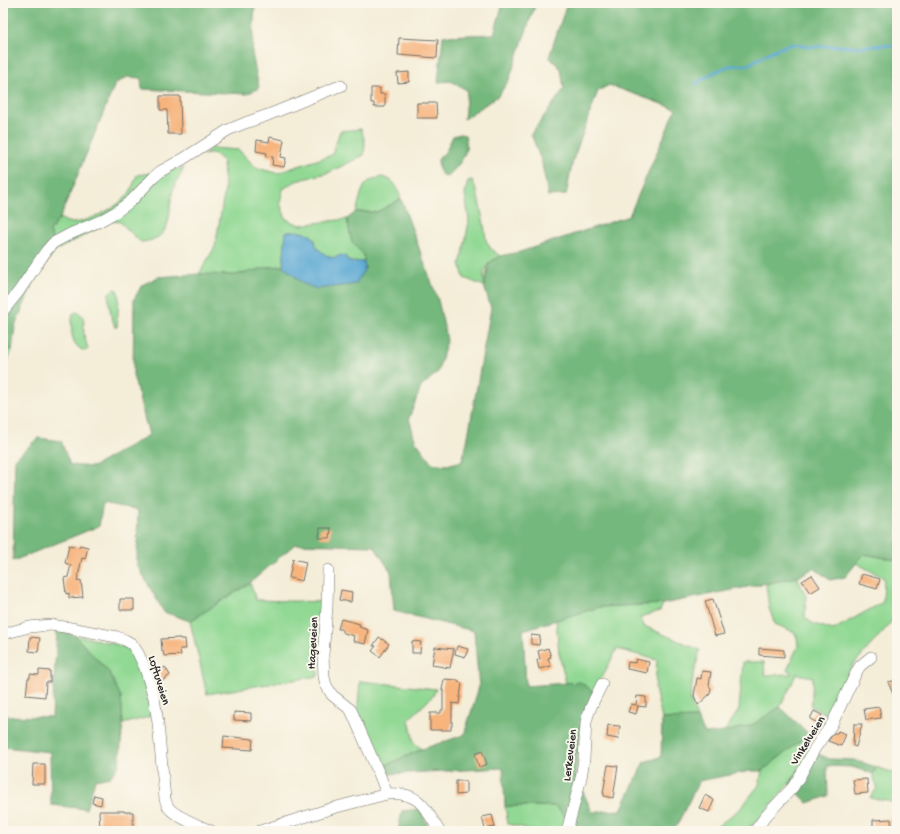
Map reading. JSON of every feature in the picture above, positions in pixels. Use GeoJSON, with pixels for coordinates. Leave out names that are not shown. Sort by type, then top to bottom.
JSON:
{"type":"FeatureCollection","features":[{"type":"Feature","properties":{"kind":"street"},"geometry":{"type":"LineString","coordinates":[[3,312],[19,292],[49,247],[57,240],[100,221],[116,212],[131,201],[161,171],[183,159],[228,130],[342,86]]}},
{"type":"Feature","properties":{"kind":"street","name":"Hageveien"},"geometry":{"type":"LineString","coordinates":[[328,570],[323,655],[325,681],[332,694],[351,710],[387,794]]}},
{"type":"Feature","properties":{"kind":"street","name":"Loftuveien"},"geometry":{"type":"LineString","coordinates":[[3,634],[29,627],[66,627],[117,637],[132,644],[145,668],[154,698],[167,806],[177,814],[211,831]]}},
{"type":"Feature","properties":{"kind":"street","name":"Vinkelveien"},"geometry":{"type":"LineString","coordinates":[[755,831],[757,826],[793,787],[815,748],[832,724],[860,666],[871,657]]}},
{"type":"Feature","properties":{"kind":"street","name":"Lerkeveien"},"geometry":{"type":"LineString","coordinates":[[567,831],[581,778],[587,716],[602,684]]}},
{"type":"Feature","properties":{"kind":"street"},"geometry":{"type":"LineString","coordinates":[[260,831],[295,826],[333,808],[387,794],[399,794],[413,797],[420,802],[439,831]]}},
{"type":"Feature","properties":{"kind":"green space"},"geometry":{"type":"Polygon","coordinates":[[[3,3],[255,3],[252,53],[259,88],[247,94],[142,89],[141,78],[127,77],[115,84],[60,218],[50,231],[55,251],[33,283],[15,326],[12,350],[3,347],[3,3]]]}},
{"type":"Feature","properties":{"kind":"green space"},"geometry":{"type":"Polygon","coordinates":[[[503,3],[536,3],[509,80],[498,96],[464,119],[467,90],[450,81],[438,82],[443,36],[494,34],[503,3]]]}},
{"type":"Feature","properties":{"kind":"green space"},"geometry":{"type":"Polygon","coordinates":[[[567,3],[897,3],[897,560],[864,554],[845,577],[830,580],[814,568],[797,577],[663,604],[600,607],[523,630],[526,686],[580,682],[594,692],[583,715],[575,774],[592,812],[621,810],[644,762],[661,757],[662,719],[697,718],[705,734],[724,732],[752,725],[780,707],[809,734],[762,771],[750,771],[699,781],[674,831],[584,831],[577,829],[555,806],[505,806],[503,768],[389,774],[382,767],[422,749],[464,735],[479,687],[474,631],[394,611],[391,572],[374,546],[295,544],[250,583],[190,621],[164,612],[137,565],[138,510],[103,503],[99,526],[13,561],[15,459],[38,438],[61,441],[70,465],[93,467],[149,435],[133,375],[134,299],[142,285],[158,277],[199,274],[236,275],[269,267],[283,266],[304,284],[365,268],[363,254],[352,243],[347,219],[356,212],[377,212],[401,199],[438,300],[447,340],[438,372],[421,387],[409,418],[415,440],[432,463],[447,465],[462,461],[467,442],[491,308],[484,286],[489,263],[500,256],[520,252],[629,216],[676,109],[609,85],[598,91],[573,160],[566,195],[548,196],[542,163],[531,134],[564,89],[561,69],[549,57],[567,3]]]}},
{"type":"Feature","properties":{"kind":"green space"},"geometry":{"type":"Polygon","coordinates":[[[361,129],[365,142],[364,155],[330,172],[296,181],[283,189],[280,203],[286,219],[300,225],[347,219],[352,243],[363,254],[364,262],[349,262],[345,256],[332,258],[317,248],[315,239],[312,236],[301,232],[286,232],[283,266],[269,267],[236,275],[199,274],[215,247],[225,189],[223,162],[214,153],[203,155],[212,148],[239,150],[256,168],[277,173],[332,155],[340,131],[361,129]]]}},
{"type":"Feature","properties":{"kind":"green space"},"geometry":{"type":"Polygon","coordinates":[[[460,134],[465,135],[466,141],[463,158],[448,176],[442,175],[439,169],[438,160],[446,151],[453,136],[460,134]]]}},
{"type":"Feature","properties":{"kind":"green space"},"geometry":{"type":"Polygon","coordinates":[[[184,168],[173,190],[168,224],[160,236],[152,240],[141,242],[120,222],[111,221],[55,251],[50,231],[60,218],[67,222],[74,223],[96,216],[112,208],[125,198],[132,189],[137,175],[184,168]]]}},
{"type":"Feature","properties":{"kind":"green space"},"geometry":{"type":"Polygon","coordinates":[[[382,177],[393,182],[401,199],[377,212],[356,212],[365,185],[373,179],[382,177]]]}},
{"type":"Feature","properties":{"kind":"green space"},"geometry":{"type":"Polygon","coordinates":[[[472,180],[477,192],[486,240],[491,249],[500,256],[489,263],[484,272],[484,286],[464,278],[460,264],[469,221],[465,194],[468,181],[472,180]]]}},
{"type":"Feature","properties":{"kind":"green space"},"geometry":{"type":"Polygon","coordinates":[[[114,289],[117,290],[119,295],[117,327],[115,327],[109,301],[109,293],[114,289]]]}},
{"type":"Feature","properties":{"kind":"green space"},"geometry":{"type":"Polygon","coordinates":[[[76,312],[82,315],[84,321],[84,335],[88,349],[86,351],[77,346],[72,336],[72,319],[73,314],[76,312]]]}},
{"type":"Feature","properties":{"kind":"green space"},"geometry":{"type":"Polygon","coordinates":[[[3,347],[12,350],[7,363],[3,368],[3,347]]]}},
{"type":"Feature","properties":{"kind":"green space"},"geometry":{"type":"Polygon","coordinates":[[[864,554],[897,560],[897,613],[888,626],[853,665],[844,685],[833,717],[811,707],[813,677],[796,674],[780,707],[752,725],[724,732],[739,710],[743,662],[764,662],[765,675],[791,674],[791,672],[787,670],[798,646],[797,637],[794,632],[775,624],[769,608],[766,584],[797,577],[806,596],[805,618],[814,624],[833,630],[883,602],[884,578],[856,563],[864,554]]]}},
{"type":"Feature","properties":{"kind":"green space"},"geometry":{"type":"Polygon","coordinates":[[[250,583],[256,600],[323,602],[318,676],[207,694],[190,621],[250,583]]]}},
{"type":"Feature","properties":{"kind":"green space"},"geometry":{"type":"Polygon","coordinates":[[[663,604],[660,611],[640,617],[644,626],[700,650],[693,678],[690,700],[697,718],[662,719],[655,689],[657,660],[617,649],[594,692],[580,682],[566,683],[559,653],[556,620],[600,607],[663,604]]]}},
{"type":"Feature","properties":{"kind":"green space"},"geometry":{"type":"Polygon","coordinates":[[[57,630],[74,635],[109,672],[121,697],[123,724],[119,765],[110,777],[95,780],[86,809],[51,805],[50,752],[3,747],[3,716],[52,717],[57,630]]]}},
{"type":"Feature","properties":{"kind":"green space"},"geometry":{"type":"Polygon","coordinates":[[[74,635],[119,645],[131,651],[138,662],[141,671],[152,716],[123,724],[121,697],[109,672],[74,635]]]}},
{"type":"Feature","properties":{"kind":"green space"},"geometry":{"type":"Polygon","coordinates":[[[360,681],[436,689],[433,696],[409,719],[414,743],[422,749],[382,767],[357,716],[360,681]]]}},
{"type":"Feature","properties":{"kind":"green space"},"geometry":{"type":"Polygon","coordinates":[[[809,734],[807,744],[815,752],[757,822],[741,831],[711,831],[741,808],[759,785],[762,771],[809,734]]]}},
{"type":"Feature","properties":{"kind":"green space"},"geometry":{"type":"Polygon","coordinates":[[[815,752],[829,759],[854,760],[876,767],[873,774],[852,767],[827,766],[828,796],[808,803],[789,784],[815,752]]]}},
{"type":"Feature","properties":{"kind":"green space"},"geometry":{"type":"Polygon","coordinates":[[[876,767],[892,772],[897,771],[897,803],[870,798],[877,788],[873,774],[876,767]]]}},
{"type":"Feature","properties":{"kind":"green space"},"geometry":{"type":"Polygon","coordinates":[[[505,806],[555,806],[569,821],[566,831],[525,831],[525,828],[508,824],[505,806]]]}},
{"type":"Feature","properties":{"kind":"green space"},"geometry":{"type":"Polygon","coordinates":[[[420,809],[430,831],[398,831],[402,811],[420,809]]]}},
{"type":"Feature","properties":{"kind":"water"},"geometry":{"type":"Polygon","coordinates":[[[296,231],[309,234],[314,239],[317,248],[328,256],[334,258],[340,255],[345,256],[349,262],[364,262],[365,268],[356,284],[317,289],[304,284],[283,266],[286,232],[296,231]]]}},
{"type":"Feature","properties":{"kind":"building"},"geometry":{"type":"Polygon","coordinates":[[[399,38],[438,40],[437,58],[398,55],[399,38]]]}},
{"type":"Feature","properties":{"kind":"building"},"geometry":{"type":"Polygon","coordinates":[[[409,72],[409,82],[398,83],[397,73],[409,72]]]}},
{"type":"Feature","properties":{"kind":"building"},"geometry":{"type":"Polygon","coordinates":[[[371,88],[380,88],[380,94],[385,94],[385,107],[374,107],[374,103],[371,103],[371,88]]]}},
{"type":"Feature","properties":{"kind":"building"},"geometry":{"type":"Polygon","coordinates":[[[160,96],[180,96],[181,134],[168,134],[167,110],[160,110],[160,96]]]}},
{"type":"Feature","properties":{"kind":"building"},"geometry":{"type":"Polygon","coordinates":[[[417,103],[436,103],[437,118],[417,118],[417,103]]]}},
{"type":"Feature","properties":{"kind":"building"},"geometry":{"type":"Polygon","coordinates":[[[270,137],[284,140],[281,157],[286,158],[284,167],[272,165],[273,157],[266,156],[267,153],[256,151],[257,140],[269,142],[270,137]]]}},
{"type":"Feature","properties":{"kind":"building"},"geometry":{"type":"Polygon","coordinates":[[[320,528],[331,528],[330,538],[319,538],[320,528]]]}},
{"type":"Feature","properties":{"kind":"building"},"geometry":{"type":"Polygon","coordinates":[[[69,545],[88,547],[85,559],[82,558],[77,581],[81,580],[83,597],[69,598],[69,593],[66,594],[64,578],[68,577],[71,565],[65,563],[69,545]]]}},
{"type":"Feature","properties":{"kind":"building"},"geometry":{"type":"Polygon","coordinates":[[[293,559],[306,562],[302,581],[289,578],[293,559]]]}},
{"type":"Feature","properties":{"kind":"building"},"geometry":{"type":"Polygon","coordinates":[[[862,574],[880,579],[877,589],[859,584],[862,574]]]}},
{"type":"Feature","properties":{"kind":"building"},"geometry":{"type":"Polygon","coordinates":[[[812,575],[820,587],[810,593],[802,581],[812,575]]]}},
{"type":"Feature","properties":{"kind":"building"},"geometry":{"type":"Polygon","coordinates":[[[341,590],[352,592],[351,602],[339,600],[341,590]]]}},
{"type":"Feature","properties":{"kind":"building"},"geometry":{"type":"Polygon","coordinates":[[[120,599],[134,599],[134,610],[120,610],[120,599]]]}},
{"type":"Feature","properties":{"kind":"building"},"geometry":{"type":"Polygon","coordinates":[[[713,599],[724,634],[715,636],[705,601],[713,599]]]}},
{"type":"Feature","properties":{"kind":"building"},"geometry":{"type":"Polygon","coordinates":[[[341,619],[360,624],[359,627],[368,630],[365,644],[353,641],[354,636],[344,633],[341,629],[338,629],[341,619]]]}},
{"type":"Feature","properties":{"kind":"building"},"geometry":{"type":"Polygon","coordinates":[[[531,635],[540,636],[539,645],[531,644],[531,635]]]}},
{"type":"Feature","properties":{"kind":"building"},"geometry":{"type":"Polygon","coordinates":[[[30,637],[40,638],[38,652],[29,651],[30,637]]]}},
{"type":"Feature","properties":{"kind":"building"},"geometry":{"type":"Polygon","coordinates":[[[379,637],[389,644],[380,657],[372,651],[376,646],[373,646],[379,637]]]}},
{"type":"Feature","properties":{"kind":"building"},"geometry":{"type":"Polygon","coordinates":[[[161,639],[185,639],[186,649],[180,649],[181,655],[164,656],[161,639]]]}},
{"type":"Feature","properties":{"kind":"building"},"geometry":{"type":"Polygon","coordinates":[[[412,641],[421,642],[420,653],[412,653],[412,641]]]}},
{"type":"Feature","properties":{"kind":"building"},"geometry":{"type":"Polygon","coordinates":[[[457,646],[468,649],[465,657],[455,654],[457,646]]]}},
{"type":"Feature","properties":{"kind":"building"},"geometry":{"type":"Polygon","coordinates":[[[435,647],[454,649],[450,668],[432,665],[435,647]]]}},
{"type":"Feature","properties":{"kind":"building"},"geometry":{"type":"Polygon","coordinates":[[[548,648],[551,657],[548,658],[551,666],[539,669],[537,660],[540,659],[538,651],[548,648]]]}},
{"type":"Feature","properties":{"kind":"building"},"geometry":{"type":"Polygon","coordinates":[[[759,648],[784,650],[784,657],[759,655],[759,648]]]}},
{"type":"Feature","properties":{"kind":"building"},"geometry":{"type":"Polygon","coordinates":[[[636,659],[649,662],[647,673],[627,669],[628,662],[635,663],[636,659]]]}},
{"type":"Feature","properties":{"kind":"building"},"geometry":{"type":"Polygon","coordinates":[[[165,667],[170,675],[161,682],[155,673],[165,667]]]}},
{"type":"Feature","properties":{"kind":"building"},"geometry":{"type":"Polygon","coordinates":[[[39,670],[50,671],[50,682],[46,682],[45,697],[26,695],[28,678],[30,678],[30,674],[39,675],[39,670]]]}},
{"type":"Feature","properties":{"kind":"building"},"geometry":{"type":"Polygon","coordinates":[[[702,671],[711,672],[709,686],[711,688],[710,694],[698,705],[694,696],[697,678],[701,679],[702,671]]]}},
{"type":"Feature","properties":{"kind":"building"},"geometry":{"type":"Polygon","coordinates":[[[444,679],[458,680],[458,682],[462,683],[459,704],[452,703],[451,730],[430,730],[430,713],[441,713],[441,710],[443,710],[442,690],[444,679]]]}},
{"type":"Feature","properties":{"kind":"building"},"geometry":{"type":"Polygon","coordinates":[[[897,680],[897,703],[888,682],[897,680]]]}},
{"type":"Feature","properties":{"kind":"building"},"geometry":{"type":"Polygon","coordinates":[[[637,696],[646,697],[646,707],[638,706],[636,714],[628,712],[631,704],[636,705],[637,696]]]}},
{"type":"Feature","properties":{"kind":"building"},"geometry":{"type":"Polygon","coordinates":[[[879,707],[881,718],[866,720],[864,709],[879,707]]]}},
{"type":"Feature","properties":{"kind":"building"},"geometry":{"type":"Polygon","coordinates":[[[814,711],[822,715],[818,723],[810,719],[814,711]]]}},
{"type":"Feature","properties":{"kind":"building"},"geometry":{"type":"Polygon","coordinates":[[[234,712],[251,713],[251,721],[234,720],[234,712]]]}},
{"type":"Feature","properties":{"kind":"building"},"geometry":{"type":"Polygon","coordinates":[[[854,724],[862,724],[856,747],[853,746],[854,724]]]}},
{"type":"Feature","properties":{"kind":"building"},"geometry":{"type":"Polygon","coordinates":[[[608,725],[620,726],[618,739],[607,737],[608,725]]]}},
{"type":"Feature","properties":{"kind":"building"},"geometry":{"type":"Polygon","coordinates":[[[838,731],[846,734],[841,746],[828,741],[834,733],[837,733],[838,731]]]}},
{"type":"Feature","properties":{"kind":"building"},"geometry":{"type":"Polygon","coordinates":[[[224,736],[253,739],[252,750],[223,748],[224,736]]]}},
{"type":"Feature","properties":{"kind":"building"},"geometry":{"type":"Polygon","coordinates":[[[482,751],[487,764],[479,767],[475,754],[482,751]]]}},
{"type":"Feature","properties":{"kind":"building"},"geometry":{"type":"Polygon","coordinates":[[[33,764],[45,764],[45,784],[32,784],[33,764]]]}},
{"type":"Feature","properties":{"kind":"building"},"geometry":{"type":"Polygon","coordinates":[[[608,765],[618,766],[613,798],[604,796],[603,793],[608,765]]]}},
{"type":"Feature","properties":{"kind":"building"},"geometry":{"type":"Polygon","coordinates":[[[867,779],[868,793],[855,794],[853,780],[867,779]]]}},
{"type":"Feature","properties":{"kind":"building"},"geometry":{"type":"Polygon","coordinates":[[[456,781],[466,781],[466,794],[456,795],[456,781]]]}},
{"type":"Feature","properties":{"kind":"building"},"geometry":{"type":"Polygon","coordinates":[[[94,795],[102,797],[101,805],[92,803],[94,795]]]}},
{"type":"Feature","properties":{"kind":"building"},"geometry":{"type":"Polygon","coordinates":[[[705,795],[714,800],[709,812],[699,808],[705,795]]]}},
{"type":"Feature","properties":{"kind":"building"},"geometry":{"type":"Polygon","coordinates":[[[99,811],[133,812],[133,828],[100,829],[99,811]]]}},
{"type":"Feature","properties":{"kind":"building"},"geometry":{"type":"Polygon","coordinates":[[[492,815],[495,827],[485,829],[482,817],[492,815]]]}},
{"type":"Feature","properties":{"kind":"building"},"geometry":{"type":"Polygon","coordinates":[[[891,819],[892,831],[873,831],[873,820],[891,819]]]}},
{"type":"Feature","properties":{"kind":"waterway"},"geometry":{"type":"LineString","coordinates":[[695,84],[715,72],[729,66],[748,65],[772,51],[792,44],[809,47],[861,47],[884,45],[894,46],[897,41]]}}]}
